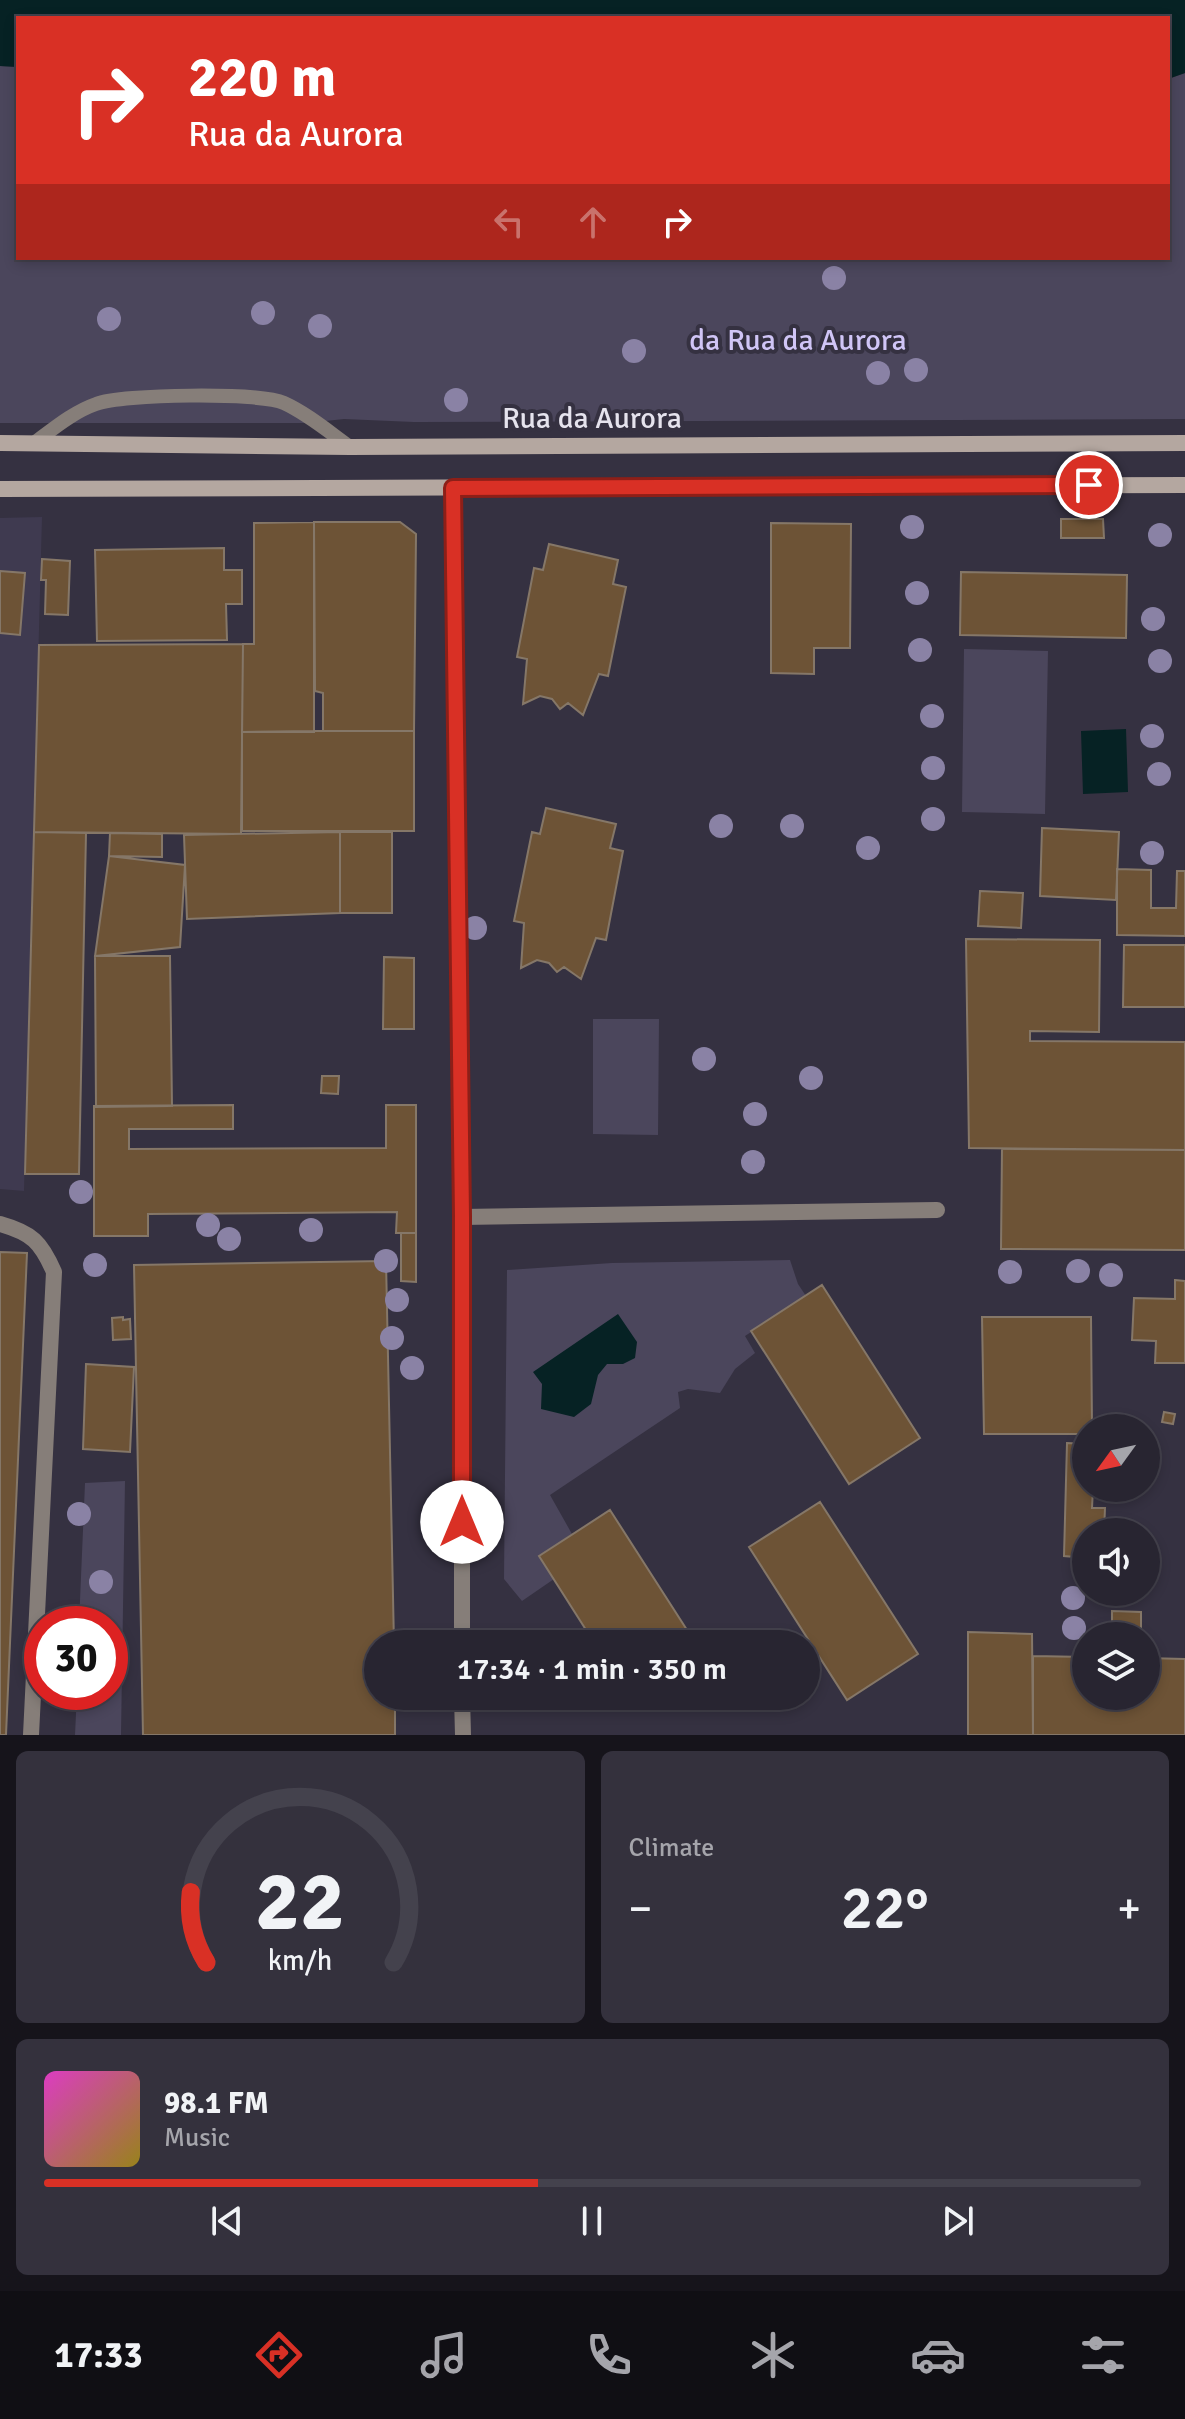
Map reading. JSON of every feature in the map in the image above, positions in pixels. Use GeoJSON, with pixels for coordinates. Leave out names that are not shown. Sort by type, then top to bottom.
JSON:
{"type":"FeatureCollection","features":[{"type":"Feature","properties":{"kind":"main road","name":"Rua da Aurora"},"geometry":{"type":"LineString","coordinates":[[0,443],[350,447],[1185,443]]}},
{"type":"Feature","properties":{"kind":"main road"},"geometry":{"type":"LineString","coordinates":[[0,489],[1185,485]]}},
{"type":"Feature","properties":{"kind":"street"},"geometry":{"type":"LineString","coordinates":[[453,488],[462,1217],[462,1630]]}},
{"type":"Feature","properties":{"kind":"street"},"geometry":{"type":"LineString","coordinates":[[462,1217],[937,1210]]}},
{"type":"Feature","properties":{"kind":"street"},"geometry":{"type":"LineString","coordinates":[[0,1224],[25,1231],[44,1249],[54,1272],[31,1735]]}},
{"type":"Feature","properties":{"kind":"street"},"geometry":{"type":"LineString","coordinates":[[462,1710],[463,1735]]}},
{"type":"Feature","properties":{"kind":"lane"},"geometry":{"type":"LineString","coordinates":[[34,443],[77,413],[98,403],[122,398],[240,397],[281,402],[350,447]]}},
{"type":"Feature","properties":{"kind":"shaded area"},"geometry":{"type":"Polygon","coordinates":[[[0,0],[1185,0],[1185,73],[1170,78],[1170,16],[16,16],[16,67],[0,66],[0,0]]]}},
{"type":"Feature","properties":{"kind":"shaded area"},"geometry":{"type":"Polygon","coordinates":[[[42,517],[24,1191],[0,1189],[0,518],[42,517]]]}},
{"type":"Feature","properties":{"kind":"shaded area"},"geometry":{"type":"Polygon","coordinates":[[[1126,729],[1128,792],[1083,794],[1081,731],[1126,729]]]}},
{"type":"Feature","properties":{"kind":"shaded area"},"geometry":{"type":"Polygon","coordinates":[[[618,1314],[637,1342],[635,1358],[623,1364],[607,1364],[598,1375],[591,1404],[574,1417],[541,1409],[542,1384],[533,1372],[618,1314]]]}},
{"type":"Feature","properties":{"kind":"green space","name":"da Rua da Aurora"},"geometry":{"type":"Polygon","coordinates":[[[0,66],[16,67],[16,260],[1170,260],[1170,78],[1185,73],[1185,419],[414,422],[344,419],[307,423],[0,423],[0,66]]]}},
{"type":"Feature","properties":{"kind":"green space"},"geometry":{"type":"Polygon","coordinates":[[[964,649],[1048,651],[1045,814],[962,812],[964,649]]]}},
{"type":"Feature","properties":{"kind":"green space"},"geometry":{"type":"Polygon","coordinates":[[[593,1019],[659,1019],[658,1135],[593,1134],[593,1019]]]}},
{"type":"Feature","properties":{"kind":"green space"},"geometry":{"type":"Polygon","coordinates":[[[790,1260],[798,1284],[806,1296],[745,1336],[755,1353],[735,1369],[720,1393],[688,1389],[678,1392],[680,1408],[550,1495],[572,1534],[539,1556],[554,1579],[522,1601],[504,1579],[507,1270],[612,1263],[790,1260]]]}},
{"type":"Feature","properties":{"kind":"green space"},"geometry":{"type":"Polygon","coordinates":[[[125,1481],[123,1606],[80,1606],[85,1483],[125,1481]]]}},
{"type":"Feature","properties":{"kind":"green space"},"geometry":{"type":"Polygon","coordinates":[[[76,1710],[121,1710],[121,1735],[75,1735],[76,1710]]]}},
{"type":"Feature","properties":{"kind":"building"},"geometry":{"type":"Polygon","coordinates":[[[1061,519],[1103,519],[1104,538],[1061,538],[1061,519]]]}},
{"type":"Feature","properties":{"kind":"building"},"geometry":{"type":"Polygon","coordinates":[[[314,522],[400,522],[416,534],[414,731],[323,731],[323,693],[315,691],[314,522]]]}},
{"type":"Feature","properties":{"kind":"building"},"geometry":{"type":"Polygon","coordinates":[[[314,522],[314,732],[242,732],[243,644],[254,644],[254,523],[314,522]]]}},
{"type":"Feature","properties":{"kind":"building"},"geometry":{"type":"Polygon","coordinates":[[[771,523],[851,524],[850,648],[814,648],[814,674],[771,673],[771,523]]]}},
{"type":"Feature","properties":{"kind":"building"},"geometry":{"type":"Polygon","coordinates":[[[549,544],[618,560],[613,584],[626,587],[608,676],[599,674],[583,715],[568,703],[560,709],[552,699],[540,696],[523,704],[527,659],[517,657],[534,568],[543,570],[549,544]]]}},
{"type":"Feature","properties":{"kind":"building"},"geometry":{"type":"Polygon","coordinates":[[[224,548],[224,570],[242,570],[242,604],[226,604],[227,640],[97,641],[95,550],[224,548]]]}},
{"type":"Feature","properties":{"kind":"building"},"geometry":{"type":"Polygon","coordinates":[[[42,559],[70,561],[68,615],[45,614],[46,580],[41,580],[42,559]]]}},
{"type":"Feature","properties":{"kind":"building"},"geometry":{"type":"Polygon","coordinates":[[[0,571],[25,573],[20,635],[0,633],[0,571]]]}},
{"type":"Feature","properties":{"kind":"building"},"geometry":{"type":"Polygon","coordinates":[[[961,572],[1127,575],[1126,638],[960,635],[961,572]]]}},
{"type":"Feature","properties":{"kind":"building"},"geometry":{"type":"Polygon","coordinates":[[[243,644],[241,834],[34,832],[39,645],[243,644]]]}},
{"type":"Feature","properties":{"kind":"building"},"geometry":{"type":"Polygon","coordinates":[[[414,731],[414,831],[242,831],[242,732],[414,731]]]}},
{"type":"Feature","properties":{"kind":"building"},"geometry":{"type":"Polygon","coordinates":[[[546,808],[616,824],[610,848],[623,851],[606,940],[596,938],[581,979],[564,967],[557,972],[549,963],[537,960],[521,968],[524,923],[514,921],[532,832],[540,834],[546,808]]]}},
{"type":"Feature","properties":{"kind":"building"},"geometry":{"type":"Polygon","coordinates":[[[1042,828],[1119,832],[1116,900],[1040,896],[1042,828]]]}},
{"type":"Feature","properties":{"kind":"building"},"geometry":{"type":"Polygon","coordinates":[[[34,832],[86,833],[79,1174],[25,1174],[34,832]]]}},
{"type":"Feature","properties":{"kind":"building"},"geometry":{"type":"Polygon","coordinates":[[[340,832],[392,832],[392,913],[340,913],[340,832]]]}},
{"type":"Feature","properties":{"kind":"building"},"geometry":{"type":"Polygon","coordinates":[[[340,832],[340,913],[187,919],[184,835],[340,832]]]}},
{"type":"Feature","properties":{"kind":"building"},"geometry":{"type":"Polygon","coordinates":[[[110,833],[162,834],[162,857],[109,856],[110,833]]]}},
{"type":"Feature","properties":{"kind":"building"},"geometry":{"type":"Polygon","coordinates":[[[109,856],[185,865],[180,947],[95,956],[109,856]]]}},
{"type":"Feature","properties":{"kind":"building"},"geometry":{"type":"Polygon","coordinates":[[[1117,869],[1151,870],[1151,908],[1176,908],[1177,871],[1185,871],[1185,936],[1117,935],[1117,869]]]}},
{"type":"Feature","properties":{"kind":"building"},"geometry":{"type":"Polygon","coordinates":[[[980,891],[1023,893],[1021,928],[978,926],[980,891]]]}},
{"type":"Feature","properties":{"kind":"building"},"geometry":{"type":"Polygon","coordinates":[[[966,939],[1100,940],[1099,1032],[1030,1031],[1030,1041],[1185,1042],[1185,1150],[969,1148],[966,939]]]}},
{"type":"Feature","properties":{"kind":"building"},"geometry":{"type":"Polygon","coordinates":[[[1124,945],[1185,945],[1185,1007],[1123,1007],[1124,945]]]}},
{"type":"Feature","properties":{"kind":"building"},"geometry":{"type":"Polygon","coordinates":[[[95,956],[170,956],[172,1106],[96,1107],[95,956]]]}},
{"type":"Feature","properties":{"kind":"building"},"geometry":{"type":"Polygon","coordinates":[[[384,957],[414,958],[414,1029],[383,1029],[384,957]]]}},
{"type":"Feature","properties":{"kind":"building"},"geometry":{"type":"Polygon","coordinates":[[[322,1076],[339,1076],[338,1094],[321,1093],[322,1076]]]}},
{"type":"Feature","properties":{"kind":"building"},"geometry":{"type":"Polygon","coordinates":[[[233,1105],[233,1129],[129,1129],[129,1149],[386,1148],[386,1105],[416,1105],[416,1233],[396,1233],[397,1212],[148,1214],[148,1236],[94,1236],[94,1106],[233,1105]]]}},
{"type":"Feature","properties":{"kind":"building"},"geometry":{"type":"Polygon","coordinates":[[[1002,1149],[1185,1150],[1185,1250],[1001,1249],[1002,1149]]]}},
{"type":"Feature","properties":{"kind":"building"},"geometry":{"type":"Polygon","coordinates":[[[401,1233],[416,1233],[416,1282],[401,1281],[401,1233]]]}},
{"type":"Feature","properties":{"kind":"building"},"geometry":{"type":"Polygon","coordinates":[[[0,1252],[27,1253],[6,1735],[0,1735],[0,1252]]]}},
{"type":"Feature","properties":{"kind":"building"},"geometry":{"type":"Polygon","coordinates":[[[386,1261],[394,1630],[364,1630],[364,1710],[395,1710],[395,1735],[143,1735],[134,1265],[386,1261]]]}},
{"type":"Feature","properties":{"kind":"building"},"geometry":{"type":"Polygon","coordinates":[[[1175,1280],[1185,1281],[1185,1363],[1155,1363],[1156,1341],[1132,1340],[1134,1298],[1175,1299],[1175,1280]]]}},
{"type":"Feature","properties":{"kind":"building"},"geometry":{"type":"Polygon","coordinates":[[[822,1285],[920,1438],[849,1484],[751,1331],[822,1285]]]}},
{"type":"Feature","properties":{"kind":"building"},"geometry":{"type":"Polygon","coordinates":[[[123,1317],[123,1320],[130,1319],[131,1339],[113,1340],[112,1318],[123,1317]]]}},
{"type":"Feature","properties":{"kind":"building"},"geometry":{"type":"Polygon","coordinates":[[[982,1317],[1091,1317],[1092,1414],[1072,1414],[1072,1434],[984,1434],[982,1317]]]}},
{"type":"Feature","properties":{"kind":"building"},"geometry":{"type":"Polygon","coordinates":[[[86,1364],[134,1367],[130,1452],[83,1449],[86,1364]]]}},
{"type":"Feature","properties":{"kind":"building"},"geometry":{"type":"Polygon","coordinates":[[[1164,1412],[1175,1414],[1173,1424],[1162,1422],[1164,1412]]]}},
{"type":"Feature","properties":{"kind":"building"},"geometry":{"type":"Polygon","coordinates":[[[1067,1443],[1072,1443],[1072,1502],[1092,1502],[1092,1508],[1105,1508],[1105,1518],[1072,1518],[1072,1557],[1064,1556],[1067,1443]]]}},
{"type":"Feature","properties":{"kind":"building"},"geometry":{"type":"Polygon","coordinates":[[[820,1502],[918,1654],[847,1700],[820,1658],[820,1630],[802,1630],[749,1547],[820,1502]]]}},
{"type":"Feature","properties":{"kind":"building"},"geometry":{"type":"Polygon","coordinates":[[[610,1510],[687,1630],[586,1630],[539,1556],[610,1510]]]}},
{"type":"Feature","properties":{"kind":"building"},"geometry":{"type":"Polygon","coordinates":[[[1112,1611],[1141,1612],[1141,1622],[1112,1622],[1112,1611]]]}},
{"type":"Feature","properties":{"kind":"building"},"geometry":{"type":"Polygon","coordinates":[[[968,1632],[1032,1634],[1033,1735],[968,1735],[968,1632]]]}},
{"type":"Feature","properties":{"kind":"building"},"geometry":{"type":"Polygon","coordinates":[[[1033,1656],[1072,1657],[1072,1710],[1160,1710],[1160,1658],[1185,1659],[1185,1735],[1033,1735],[1033,1656]]]}},
{"type":"Feature","properties":{"kind":"route"},"geometry":{"type":"LineString","coordinates":[[462,1522],[462,1217],[453,488],[1089,485]]}}]}
